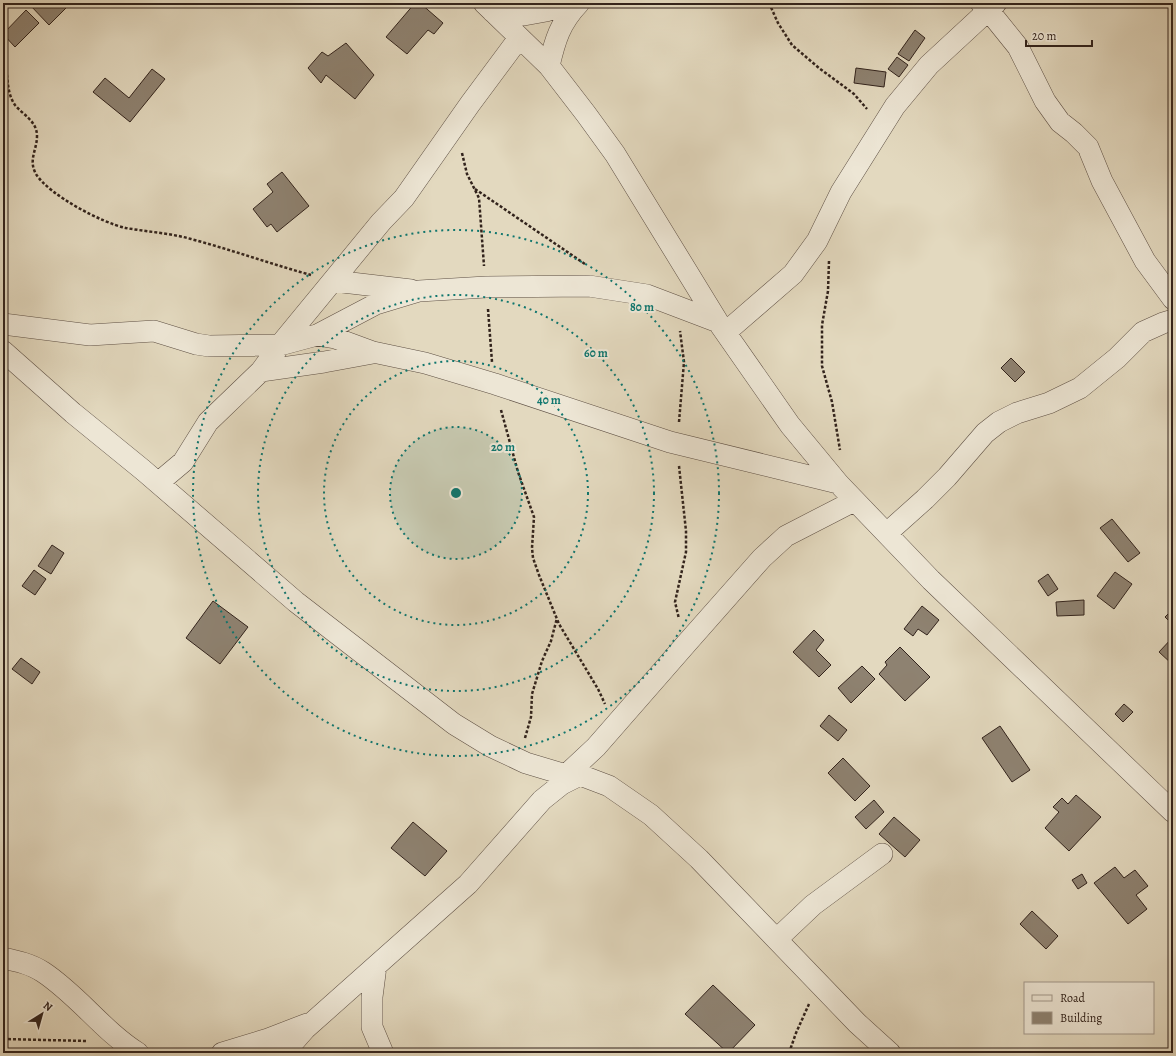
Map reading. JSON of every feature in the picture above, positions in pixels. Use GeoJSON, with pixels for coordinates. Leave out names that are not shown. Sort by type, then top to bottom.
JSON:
{"type":"FeatureCollection","features":[{"type":"Feature","properties":{"kind":"street"},"geometry":{"type":"LineString","coordinates":[[489,8],[524,15],[546,11],[571,3]]}},
{"type":"Feature","properties":{"kind":"street"},"geometry":{"type":"LineString","coordinates":[[549,66],[556,37],[567,16],[579,3]]}},
{"type":"Feature","properties":{"kind":"street"},"geometry":{"type":"LineString","coordinates":[[722,327],[794,274],[809,252],[841,192],[895,106],[929,65],[988,6],[1018,47],[1045,100],[1060,122],[1088,147],[1102,181],[1145,261],[1172,297]]}},
{"type":"Feature","properties":{"kind":"street"},"geometry":{"type":"LineString","coordinates":[[489,8],[549,66],[615,154],[722,327],[790,425],[838,484],[931,580],[1173,812]]}},
{"type":"Feature","properties":{"kind":"street"},"geometry":{"type":"LineString","coordinates":[[158,483],[183,462],[208,422],[261,372],[280,345],[381,222],[404,198],[455,124],[519,38]]}},
{"type":"Feature","properties":{"kind":"street"},"geometry":{"type":"LineString","coordinates":[[334,281],[419,291],[486,287],[589,286],[647,295],[683,309],[722,327]]}},
{"type":"Feature","properties":{"kind":"street"},"geometry":{"type":"LineString","coordinates":[[3,324],[90,334],[154,331],[202,346],[280,345],[317,335],[376,304],[419,291]]}},
{"type":"Feature","properties":{"kind":"street"},"geometry":{"type":"LineString","coordinates":[[887,533],[925,500],[985,433],[999,422],[1017,413],[1049,403],[1080,388],[1117,358],[1143,332],[1162,323],[1173,320]]}},
{"type":"Feature","properties":{"kind":"street"},"geometry":{"type":"LineString","coordinates":[[317,335],[335,338],[373,352],[425,363],[495,384],[677,444],[838,484]]}},
{"type":"Feature","properties":{"kind":"street"},"geometry":{"type":"LineString","coordinates":[[3,351],[72,413],[158,483],[296,602],[443,715],[490,746],[517,759],[609,786],[651,815],[699,859],[858,1023],[890,1053]]}},
{"type":"Feature","properties":{"kind":"street"},"geometry":{"type":"LineString","coordinates":[[261,372],[304,366],[373,352]]}},
{"type":"Feature","properties":{"kind":"street"},"geometry":{"type":"LineString","coordinates":[[284,1053],[313,1022],[468,884],[542,800],[573,775],[762,558],[786,536],[854,501]]}},
{"type":"Feature","properties":{"kind":"street"},"geometry":{"type":"LineString","coordinates":[[777,939],[813,905],[882,854]]}},
{"type":"Feature","properties":{"kind":"street"},"geometry":{"type":"LineString","coordinates":[[3,958],[26,964],[43,972],[122,1041],[138,1053]]}},
{"type":"Feature","properties":{"kind":"street"},"geometry":{"type":"LineString","coordinates":[[376,966],[372,997],[372,1027],[383,1053]]}},
{"type":"Feature","properties":{"kind":"street"},"geometry":{"type":"LineString","coordinates":[[222,1053],[268,1039],[313,1022]]}},
{"type":"Feature","properties":{"kind":"path"},"geometry":{"type":"LineString","coordinates":[[769,3],[778,23],[792,44],[819,68],[854,94],[868,110],[880,130]]}},
{"type":"Feature","properties":{"kind":"path"},"geometry":{"type":"LineString","coordinates":[[3,55],[8,77],[9,94],[15,105],[36,127],[37,136],[31,161],[36,174],[69,202],[93,216],[124,228],[191,239],[334,281]]}},
{"type":"Feature","properties":{"kind":"path"},"geometry":{"type":"LineString","coordinates":[[455,124],[467,174],[479,198],[495,384],[510,445],[534,517],[533,558],[557,618],[598,689],[615,725]]}},
{"type":"Feature","properties":{"kind":"path"},"geometry":{"type":"LineString","coordinates":[[475,188],[591,268]]}},
{"type":"Feature","properties":{"kind":"path"},"geometry":{"type":"LineString","coordinates":[[821,231],[830,248],[828,291],[822,324],[822,366],[832,402],[841,456]]}},
{"type":"Feature","properties":{"kind":"path"},"geometry":{"type":"LineString","coordinates":[[683,309],[680,340],[684,352],[683,377],[677,444],[686,531],[686,552],[675,602],[686,644]]}},
{"type":"Feature","properties":{"kind":"path"},"geometry":{"type":"LineString","coordinates":[[517,759],[531,717],[532,694],[542,661],[551,641],[557,618]]}},
{"type":"Feature","properties":{"kind":"path"},"geometry":{"type":"LineString","coordinates":[[789,1053],[796,1033],[819,982]]}},
{"type":"Feature","properties":{"kind":"path"},"geometry":{"type":"LineString","coordinates":[[3,1039],[122,1041]]}},
{"type":"Feature","properties":{"kind":"building"},"geometry":{"type":"Polygon","coordinates":[[[32,3],[71,3],[49,25],[30,5],[32,3]]]}},
{"type":"Feature","properties":{"kind":"building"},"geometry":{"type":"Polygon","coordinates":[[[415,3],[420,3],[443,23],[434,34],[428,30],[407,54],[386,37],[415,3]]]}},
{"type":"Feature","properties":{"kind":"building"},"geometry":{"type":"Polygon","coordinates":[[[26,10],[39,23],[15,47],[3,34],[26,10]]]}},
{"type":"Feature","properties":{"kind":"building"},"geometry":{"type":"Polygon","coordinates":[[[915,30],[925,38],[909,61],[898,54],[915,30]]]}},
{"type":"Feature","properties":{"kind":"building"},"geometry":{"type":"Polygon","coordinates":[[[346,43],[374,75],[355,99],[326,75],[321,83],[308,68],[322,52],[328,56],[346,43]]]}},
{"type":"Feature","properties":{"kind":"building"},"geometry":{"type":"Polygon","coordinates":[[[897,57],[908,65],[899,77],[888,69],[897,57]]]}},
{"type":"Feature","properties":{"kind":"building"},"geometry":{"type":"Polygon","coordinates":[[[856,68],[886,72],[884,87],[854,83],[856,68]]]}},
{"type":"Feature","properties":{"kind":"building"},"geometry":{"type":"Polygon","coordinates":[[[152,69],[165,79],[130,122],[93,92],[105,78],[129,98],[152,69]]]}},
{"type":"Feature","properties":{"kind":"building"},"geometry":{"type":"Polygon","coordinates":[[[282,172],[309,206],[277,232],[271,224],[267,227],[253,209],[273,192],[267,184],[282,172]]]}},
{"type":"Feature","properties":{"kind":"building"},"geometry":{"type":"Polygon","coordinates":[[[1011,358],[1025,372],[1015,382],[1001,368],[1011,358]]]}},
{"type":"Feature","properties":{"kind":"building"},"geometry":{"type":"Polygon","coordinates":[[[1112,519],[1140,553],[1128,562],[1100,528],[1112,519]]]}},
{"type":"Feature","properties":{"kind":"building"},"geometry":{"type":"Polygon","coordinates":[[[52,545],[64,553],[51,574],[38,566],[52,545]]]}},
{"type":"Feature","properties":{"kind":"building"},"geometry":{"type":"Polygon","coordinates":[[[34,570],[46,579],[35,595],[22,586],[34,570]]]}},
{"type":"Feature","properties":{"kind":"building"},"geometry":{"type":"Polygon","coordinates":[[[1115,572],[1132,584],[1114,609],[1097,596],[1115,572]]]}},
{"type":"Feature","properties":{"kind":"building"},"geometry":{"type":"Polygon","coordinates":[[[1048,574],[1058,589],[1048,596],[1038,581],[1048,574]]]}},
{"type":"Feature","properties":{"kind":"building"},"geometry":{"type":"Polygon","coordinates":[[[1084,600],[1084,615],[1057,616],[1056,602],[1084,600]]]}},
{"type":"Feature","properties":{"kind":"building"},"geometry":{"type":"Polygon","coordinates":[[[213,601],[248,627],[220,664],[186,638],[213,601]]]}},
{"type":"Feature","properties":{"kind":"building"},"geometry":{"type":"Polygon","coordinates":[[[922,606],[939,620],[927,635],[918,629],[913,636],[904,629],[922,606]]]}},
{"type":"Feature","properties":{"kind":"building"},"geometry":{"type":"Polygon","coordinates":[[[1173,609],[1173,625],[1165,617],[1173,609]]]}},
{"type":"Feature","properties":{"kind":"building"},"geometry":{"type":"Polygon","coordinates":[[[814,630],[824,640],[816,650],[831,665],[819,677],[793,652],[814,630]]]}},
{"type":"Feature","properties":{"kind":"building"},"geometry":{"type":"Polygon","coordinates":[[[1173,637],[1173,663],[1172,664],[1159,652],[1173,637]]]}},
{"type":"Feature","properties":{"kind":"building"},"geometry":{"type":"Polygon","coordinates":[[[900,647],[930,677],[905,701],[879,674],[887,665],[885,662],[900,647]]]}},
{"type":"Feature","properties":{"kind":"building"},"geometry":{"type":"Polygon","coordinates":[[[21,658],[40,672],[32,684],[12,669],[21,658]]]}},
{"type":"Feature","properties":{"kind":"building"},"geometry":{"type":"Polygon","coordinates":[[[862,666],[875,679],[851,703],[838,688],[862,666]]]}},
{"type":"Feature","properties":{"kind":"building"},"geometry":{"type":"Polygon","coordinates":[[[1124,704],[1133,712],[1123,722],[1115,714],[1124,704]]]}},
{"type":"Feature","properties":{"kind":"building"},"geometry":{"type":"Polygon","coordinates":[[[829,715],[847,730],[838,741],[820,726],[829,715]]]}},
{"type":"Feature","properties":{"kind":"building"},"geometry":{"type":"Polygon","coordinates":[[[1000,726],[1030,770],[1012,782],[982,738],[1000,726]]]}},
{"type":"Feature","properties":{"kind":"building"},"geometry":{"type":"Polygon","coordinates":[[[843,758],[870,786],[855,801],[828,773],[843,758]]]}},
{"type":"Feature","properties":{"kind":"building"},"geometry":{"type":"Polygon","coordinates":[[[1076,795],[1101,817],[1069,851],[1045,828],[1059,812],[1053,807],[1062,798],[1068,804],[1076,795]]]}},
{"type":"Feature","properties":{"kind":"building"},"geometry":{"type":"Polygon","coordinates":[[[874,800],[884,812],[866,829],[855,817],[874,800]]]}},
{"type":"Feature","properties":{"kind":"building"},"geometry":{"type":"Polygon","coordinates":[[[894,817],[920,840],[905,857],[879,834],[894,817]]]}},
{"type":"Feature","properties":{"kind":"building"},"geometry":{"type":"Polygon","coordinates":[[[413,822],[447,851],[425,876],[391,848],[413,822]]]}},
{"type":"Feature","properties":{"kind":"building"},"geometry":{"type":"Polygon","coordinates":[[[1115,867],[1124,878],[1135,870],[1148,886],[1136,895],[1147,909],[1128,924],[1094,883],[1115,867]]]}},
{"type":"Feature","properties":{"kind":"building"},"geometry":{"type":"Polygon","coordinates":[[[1082,874],[1087,883],[1078,889],[1072,880],[1082,874]]]}},
{"type":"Feature","properties":{"kind":"building"},"geometry":{"type":"Polygon","coordinates":[[[1032,911],[1058,936],[1046,949],[1020,924],[1032,911]]]}},
{"type":"Feature","properties":{"kind":"building"},"geometry":{"type":"Polygon","coordinates":[[[713,985],[755,1025],[728,1053],[685,1014],[713,985]]]}}]}
